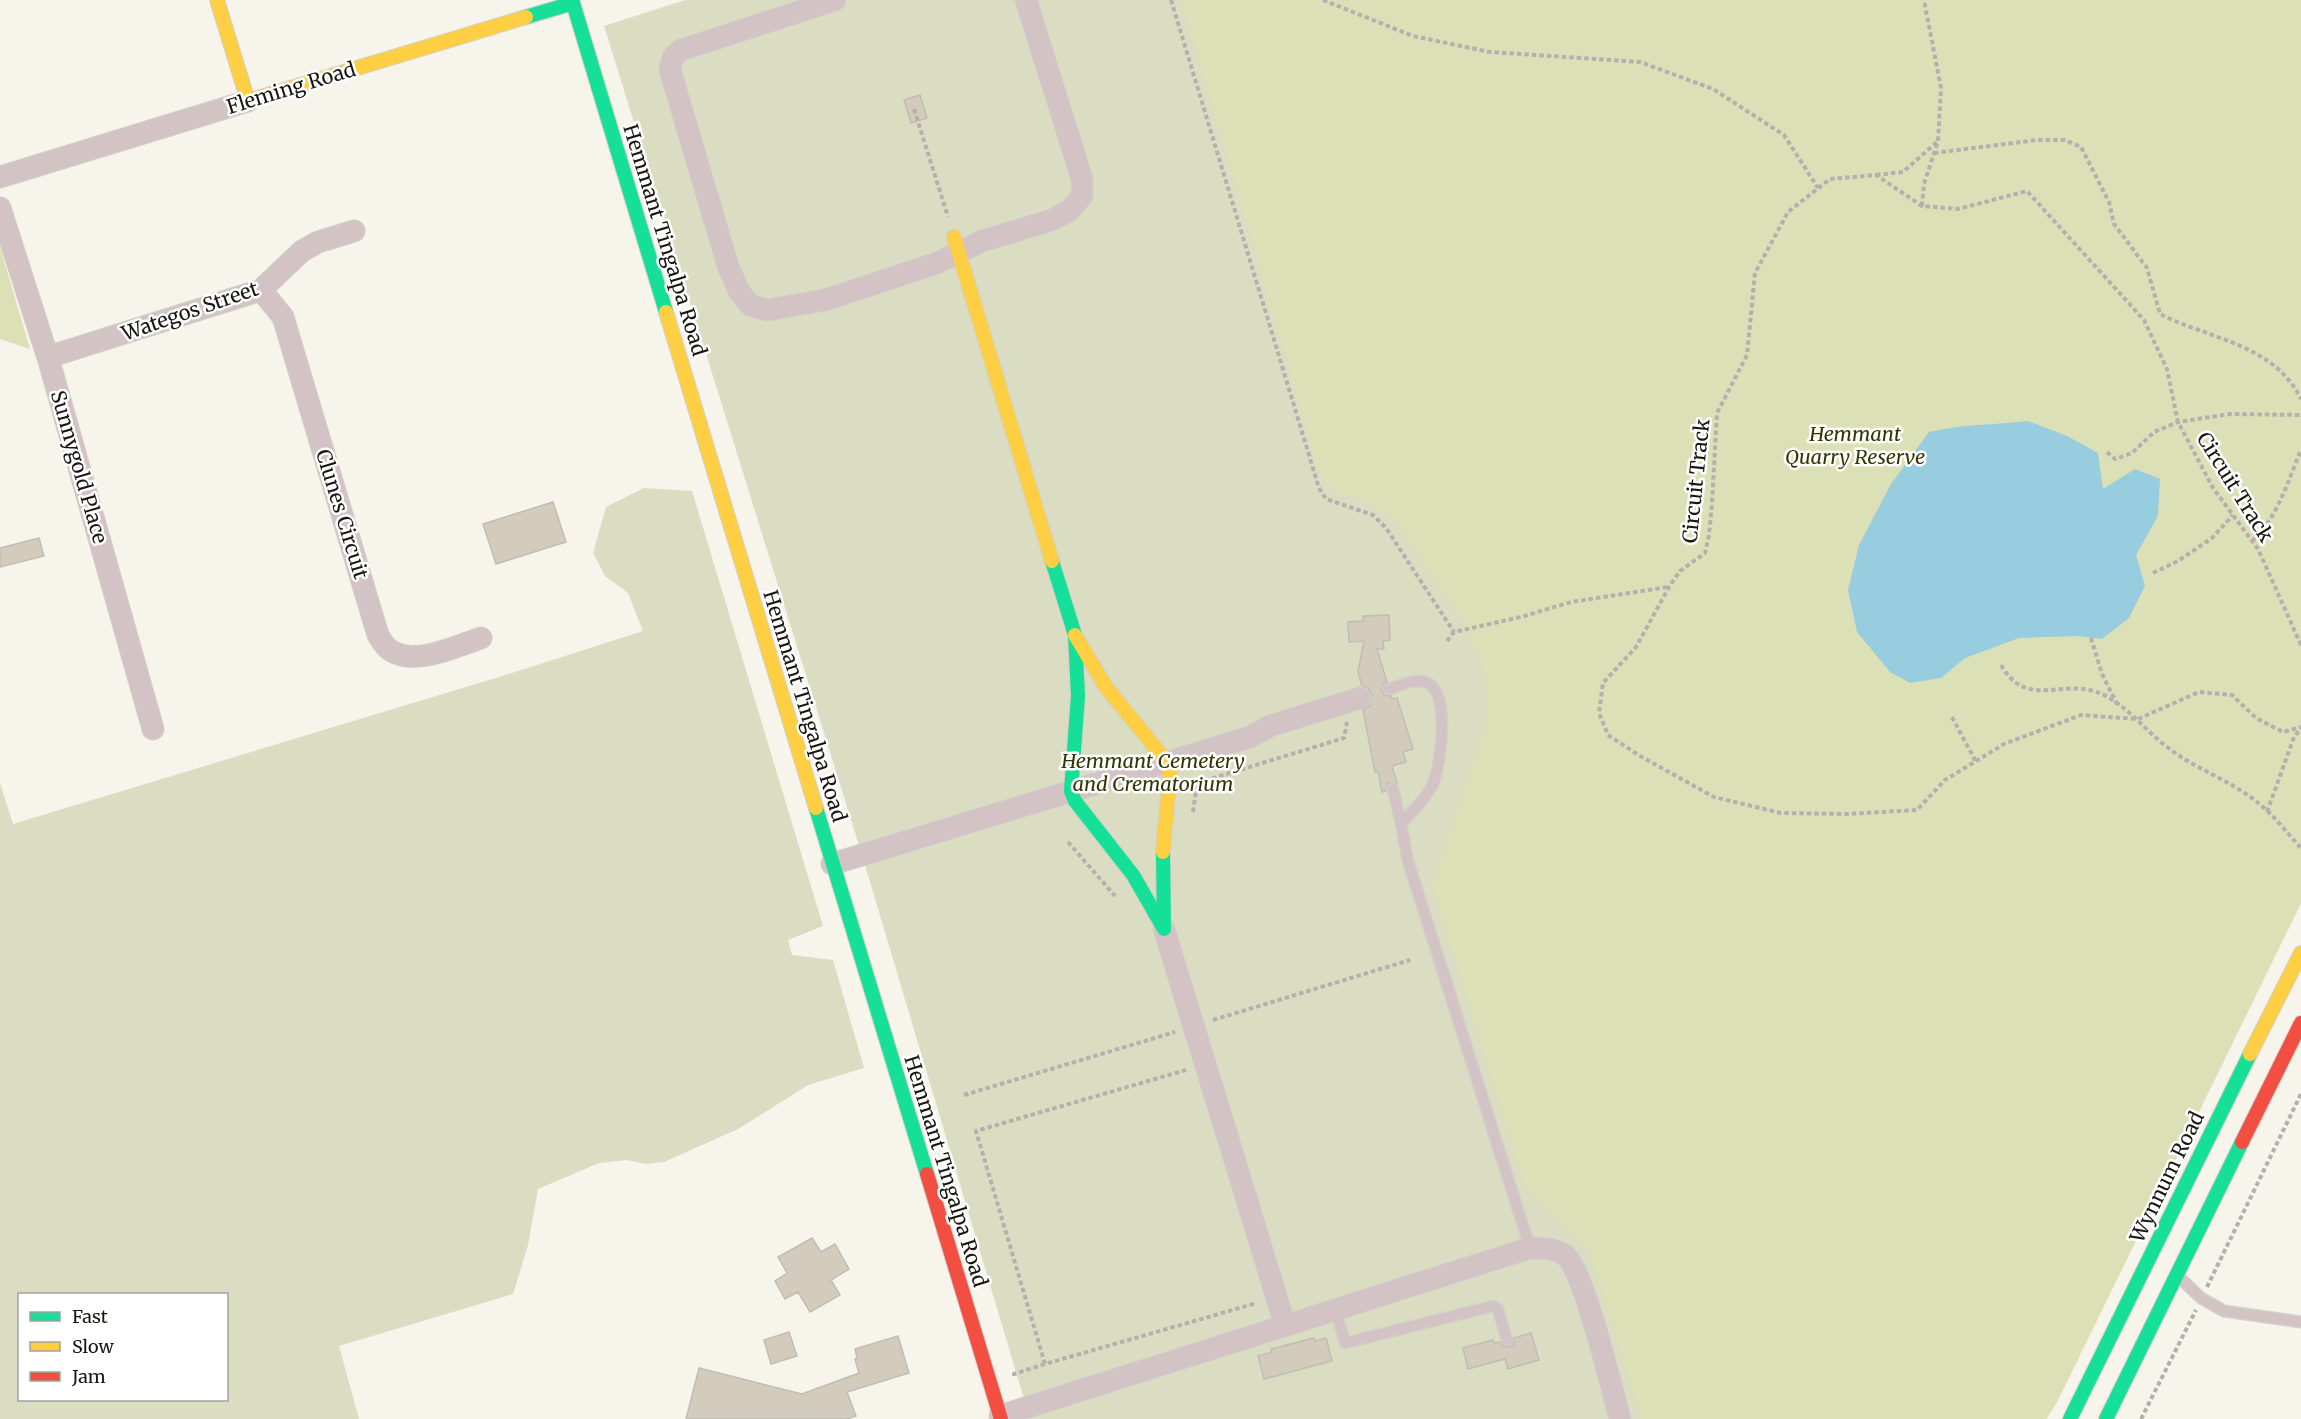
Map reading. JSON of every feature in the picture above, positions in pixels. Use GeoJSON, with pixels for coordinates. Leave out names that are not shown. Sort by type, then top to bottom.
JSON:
{"type":"FeatureCollection","features":[{"type":"Feature","properties":{"kind":"street"},"geometry":{"type":"LineString","coordinates":[[217,0],[248,101]]}},
{"type":"Feature","properties":{"kind":"street"},"geometry":{"type":"LineString","coordinates":[[835,0],[681,50],[673,57],[670,70],[728,266],[739,291],[750,305],[767,310],[825,300],[937,263],[957,245],[982,241],[1052,220],[1070,210],[1082,196],[1082,179],[1026,0]]}},
{"type":"Feature","properties":{"kind":"street","name":"Fleming Road"},"geometry":{"type":"LineString","coordinates":[[0,177],[578,2]]}},
{"type":"Feature","properties":{"kind":"street","name":"Hemmant Tingalpa Road"},"geometry":{"type":"LineString","coordinates":[[578,2],[832,864],[1001,1417]]}},
{"type":"Feature","properties":{"kind":"street","name":"Sunnygold Place"},"geometry":{"type":"LineString","coordinates":[[0,208],[48,357],[153,729]]}},
{"type":"Feature","properties":{"kind":"street","name":"Wategos Street"},"geometry":{"type":"LineString","coordinates":[[48,357],[261,290],[302,251],[318,242],[354,231]]}},
{"type":"Feature","properties":{"kind":"street"},"geometry":{"type":"LineString","coordinates":[[957,245],[1075,635],[1106,687],[1167,762],[1170,773],[1162,866],[1164,929],[1195,1067],[1285,1325]]}},
{"type":"Feature","properties":{"kind":"street","name":"Clunes Circuit"},"geometry":{"type":"LineString","coordinates":[[261,290],[283,317],[378,635],[390,650],[410,657],[426,655],[481,638]]}},
{"type":"Feature","properties":{"kind":"street"},"geometry":{"type":"LineString","coordinates":[[1075,635],[1078,696],[1071,791],[1075,801],[1133,875],[1164,929]]}},
{"type":"Feature","properties":{"kind":"street"},"geometry":{"type":"LineString","coordinates":[[1078,696],[1092,689],[1106,687]]}},
{"type":"Feature","properties":{"kind":"street"},"geometry":{"type":"LineString","coordinates":[[832,864],[1250,736],[1270,726],[1351,701]]}},
{"type":"Feature","properties":{"kind":"street"},"geometry":{"type":"LineString","coordinates":[[1133,875],[1148,873],[1162,866]]}},
{"type":"Feature","properties":{"kind":"street","name":"Wynnum Road"},"geometry":{"type":"LineString","coordinates":[[2070,1419],[2210,1132],[2301,954]]}},
{"type":"Feature","properties":{"kind":"street"},"geometry":{"type":"LineString","coordinates":[[2106,1419],[2301,1023]]}},
{"type":"Feature","properties":{"kind":"street"},"geometry":{"type":"LineString","coordinates":[[1001,1417],[1335,1308],[1530,1248],[1549,1248],[1566,1256],[1580,1278],[1620,1419]]}},
{"type":"Feature","properties":{"kind":"lane"},"geometry":{"type":"LineString","coordinates":[[1389,689],[1414,681],[1425,682],[1437,692],[1441,708],[1441,742],[1433,786],[1401,824]]}},
{"type":"Feature","properties":{"kind":"lane"},"geometry":{"type":"LineString","coordinates":[[1393,789],[1408,861],[1530,1248]]}},
{"type":"Feature","properties":{"kind":"lane"},"geometry":{"type":"LineString","coordinates":[[2177,1274],[2202,1298],[2224,1311],[2301,1322]]}},
{"type":"Feature","properties":{"kind":"lane"},"geometry":{"type":"LineString","coordinates":[[1335,1308],[1345,1343],[1493,1306],[1498,1309],[1507,1340]]}},
{"type":"Feature","properties":{"kind":"path"},"geometry":{"type":"LineString","coordinates":[[1171,0],[1319,488],[1326,499],[1373,515],[1386,528],[1454,632]]}},
{"type":"Feature","properties":{"kind":"path"},"geometry":{"type":"LineString","coordinates":[[1323,0],[1413,36],[1490,52],[1640,62],[1713,89],[1784,135],[1818,188]]}},
{"type":"Feature","properties":{"kind":"path"},"geometry":{"type":"LineString","coordinates":[[1922,206],[1924,184],[1938,141],[1941,88],[1924,0]]}},
{"type":"Feature","properties":{"kind":"path"},"geometry":{"type":"LineString","coordinates":[[914,109],[957,245]]}},
{"type":"Feature","properties":{"kind":"path"},"geometry":{"type":"LineString","coordinates":[[1934,153],[2037,140],[2065,140],[2081,147],[2109,202],[2114,224],[2147,268],[2160,314],[2186,326],[2248,348],[2280,368],[2295,385],[2301,399]]}},
{"type":"Feature","properties":{"kind":"path"},"geometry":{"type":"LineString","coordinates":[[1876,175],[1903,172],[1938,141]]}},
{"type":"Feature","properties":{"kind":"path","name":"Circuit Track"},"geometry":{"type":"LineString","coordinates":[[2301,645],[2258,549],[2213,488],[2178,422],[2167,369],[2144,320],[2027,191],[1958,209],[1922,206],[1876,175],[1830,179],[1788,212],[1755,273],[1747,355],[1717,413],[1712,504],[1705,553],[1680,571],[1669,586],[1636,647],[1603,683],[1599,713],[1608,735],[1640,756],[1714,797],[1781,813],[1847,814],[1917,810],[1945,780],[2004,744],[2081,715],[2138,719],[2199,692],[2232,695],[2256,718],[2283,732],[2301,727]]}},
{"type":"Feature","properties":{"kind":"path"},"geometry":{"type":"LineString","coordinates":[[2107,452],[2115,459],[2132,453],[2154,432],[2178,422],[2230,414],[2301,414]]}},
{"type":"Feature","properties":{"kind":"path"},"geometry":{"type":"LineString","coordinates":[[2252,541],[2265,529],[2273,516],[2301,450]]}},
{"type":"Feature","properties":{"kind":"path"},"geometry":{"type":"LineString","coordinates":[[2153,573],[2178,561],[2212,538],[2233,515]]}},
{"type":"Feature","properties":{"kind":"path"},"geometry":{"type":"LineString","coordinates":[[1447,641],[1454,632],[1521,617],[1571,602],[1669,586]]}},
{"type":"Feature","properties":{"kind":"path"},"geometry":{"type":"LineString","coordinates":[[2091,638],[2102,674],[2117,704]]}},
{"type":"Feature","properties":{"kind":"path"},"geometry":{"type":"LineString","coordinates":[[2001,665],[2009,679],[2026,689],[2079,688],[2102,694],[2138,719],[2167,747],[2258,802],[2301,848]]}},
{"type":"Feature","properties":{"kind":"path"},"geometry":{"type":"LineString","coordinates":[[1193,816],[1197,783],[1344,738],[1351,701]]}},
{"type":"Feature","properties":{"kind":"path"},"geometry":{"type":"LineString","coordinates":[[1952,717],[1976,762]]}},
{"type":"Feature","properties":{"kind":"path"},"geometry":{"type":"LineString","coordinates":[[2267,812],[2294,736],[2301,727]]}},
{"type":"Feature","properties":{"kind":"path"},"geometry":{"type":"LineString","coordinates":[[1068,842],[1121,902]]}},
{"type":"Feature","properties":{"kind":"path"},"geometry":{"type":"LineString","coordinates":[[1213,1020],[1410,960]]}},
{"type":"Feature","properties":{"kind":"path"},"geometry":{"type":"LineString","coordinates":[[1210,1010],[1216,1029]]}},
{"type":"Feature","properties":{"kind":"path"},"geometry":{"type":"LineString","coordinates":[[1172,1022],[1178,1042]]}},
{"type":"Feature","properties":{"kind":"path"},"geometry":{"type":"LineString","coordinates":[[964,1095],[1175,1032]]}},
{"type":"Feature","properties":{"kind":"path"},"geometry":{"type":"LineString","coordinates":[[1183,1060],[1195,1067]]}},
{"type":"Feature","properties":{"kind":"path"},"geometry":{"type":"LineString","coordinates":[[1189,1081],[1195,1067]]}},
{"type":"Feature","properties":{"kind":"path"},"geometry":{"type":"LineString","coordinates":[[1045,1364],[976,1131],[1195,1067]]}},
{"type":"Feature","properties":{"kind":"path"},"geometry":{"type":"LineString","coordinates":[[2141,1419],[2301,1094]]}},
{"type":"Feature","properties":{"kind":"path"},"geometry":{"type":"LineString","coordinates":[[1024,1409],[1014,1374],[1257,1304],[1254,1293]]}},
{"type":"Feature","properties":{"kind":"green space","name":"Hemmant Cemetery and Crematorium"},"geometry":{"type":"Polygon","coordinates":[[[685,0],[2301,0],[2301,903],[2057,1402],[2046,1419],[1030,1419],[862,855],[604,26],[685,0]]]}},
{"type":"Feature","properties":{"kind":"green space","name":"Hemmant Quarry Reserve"},"geometry":{"type":"Polygon","coordinates":[[[1181,0],[2301,0],[2301,903],[2057,1402],[2046,1419],[1641,1419],[1589,1251],[1524,1186],[1432,886],[1487,723],[1488,696],[1482,666],[1463,620],[1392,515],[1335,492],[1320,475],[1181,0]],[[2028,421],[1929,432],[1891,484],[1859,545],[1848,590],[1910,683],[1941,678],[1965,658],[2019,638],[2077,636],[2102,639],[2145,586],[2136,555],[2158,516],[2103,489],[2097,453],[2067,436],[2028,421]]]}},
{"type":"Feature","properties":{"kind":"green space"},"geometry":{"type":"Polygon","coordinates":[[[0,247],[30,349],[0,339],[0,247]]]}},
{"type":"Feature","properties":{"kind":"green space"},"geometry":{"type":"Polygon","coordinates":[[[644,488],[692,491],[823,926],[788,940],[792,955],[833,960],[864,1068],[808,1085],[738,1129],[664,1162],[645,1164],[627,1160],[599,1163],[538,1189],[528,1245],[513,1294],[339,1346],[359,1419],[0,1419],[0,783],[13,824],[499,677],[643,631],[628,593],[605,576],[593,553],[606,507],[644,488]]]}},
{"type":"Feature","properties":{"kind":"water"},"geometry":{"type":"Polygon","coordinates":[[[2028,421],[2067,436],[2098,453],[2103,489],[2135,469],[2160,479],[2158,516],[2136,555],[2145,586],[2129,618],[2102,639],[2077,636],[2019,638],[1965,658],[1941,678],[1910,683],[1890,672],[1857,632],[1848,590],[1859,545],[1891,484],[1929,432],[1966,426],[2028,421]]]}},
{"type":"Feature","properties":{"kind":"building"},"geometry":{"type":"Polygon","coordinates":[[[920,95],[927,118],[911,123],[904,100],[920,95]]]}},
{"type":"Feature","properties":{"kind":"building"},"geometry":{"type":"Polygon","coordinates":[[[553,502],[566,542],[496,564],[483,524],[553,502]]]}},
{"type":"Feature","properties":{"kind":"building"},"geometry":{"type":"Polygon","coordinates":[[[39,538],[44,556],[0,567],[0,548],[39,538]]]}},
{"type":"Feature","properties":{"kind":"building"},"geometry":{"type":"Polygon","coordinates":[[[1389,615],[1390,640],[1383,641],[1384,649],[1377,649],[1387,682],[1383,684],[1382,691],[1384,695],[1391,696],[1392,699],[1397,698],[1413,749],[1403,752],[1406,762],[1392,766],[1397,783],[1388,783],[1386,791],[1382,792],[1378,771],[1375,772],[1363,710],[1370,706],[1372,695],[1368,688],[1362,686],[1358,671],[1364,641],[1349,642],[1348,622],[1363,621],[1363,616],[1389,615]]]}},
{"type":"Feature","properties":{"kind":"building"},"geometry":{"type":"Polygon","coordinates":[[[812,1238],[821,1252],[835,1244],[849,1269],[831,1280],[840,1295],[810,1312],[798,1292],[785,1299],[775,1281],[787,1273],[778,1257],[812,1238]]]}},
{"type":"Feature","properties":{"kind":"building"},"geometry":{"type":"Polygon","coordinates":[[[789,1332],[797,1356],[771,1364],[764,1340],[789,1332]]]}},
{"type":"Feature","properties":{"kind":"building"},"geometry":{"type":"Polygon","coordinates":[[[1531,1333],[1539,1360],[1508,1369],[1505,1359],[1468,1369],[1463,1348],[1493,1340],[1494,1343],[1500,1342],[1502,1346],[1509,1347],[1513,1345],[1514,1338],[1531,1333]]]}},
{"type":"Feature","properties":{"kind":"building"},"geometry":{"type":"Polygon","coordinates":[[[898,1336],[909,1373],[847,1392],[856,1416],[847,1419],[686,1419],[699,1368],[802,1394],[859,1373],[855,1349],[898,1336]]]}},
{"type":"Feature","properties":{"kind":"building"},"geometry":{"type":"Polygon","coordinates":[[[1314,1338],[1315,1341],[1326,1338],[1332,1361],[1264,1379],[1258,1356],[1272,1352],[1271,1349],[1314,1338]]]}},
{"type":"Feature","properties":{"kind":"traffic: fast"},"geometry":{"type":"LineString","coordinates":[[526,17],[573,3],[666,312]]}},
{"type":"Feature","properties":{"kind":"traffic: fast"},"geometry":{"type":"LineString","coordinates":[[1052,561],[1075,635],[1078,696],[1071,791],[1075,801],[1133,875],[1164,929],[1163,852]]}},
{"type":"Feature","properties":{"kind":"traffic: fast"},"geometry":{"type":"LineString","coordinates":[[816,808],[927,1174]]}},
{"type":"Feature","properties":{"kind":"traffic: fast"},"geometry":{"type":"LineString","coordinates":[[2070,1419],[2250,1054]]}},
{"type":"Feature","properties":{"kind":"traffic: fast"},"geometry":{"type":"LineString","coordinates":[[2106,1419],[2242,1142]]}},
{"type":"Feature","properties":{"kind":"traffic: slow"},"geometry":{"type":"LineString","coordinates":[[217,0],[248,101],[526,17]]}},
{"type":"Feature","properties":{"kind":"traffic: slow"},"geometry":{"type":"LineString","coordinates":[[954,237],[1052,561]]}},
{"type":"Feature","properties":{"kind":"traffic: slow"},"geometry":{"type":"LineString","coordinates":[[666,312],[816,808]]}},
{"type":"Feature","properties":{"kind":"traffic: slow"},"geometry":{"type":"LineString","coordinates":[[1075,635],[1106,687],[1167,762],[1170,773],[1163,852]]}},
{"type":"Feature","properties":{"kind":"traffic: slow"},"geometry":{"type":"LineString","coordinates":[[2250,1054],[2301,953]]}},
{"type":"Feature","properties":{"kind":"traffic: jam"},"geometry":{"type":"LineString","coordinates":[[2242,1142],[2301,1023]]}},
{"type":"Feature","properties":{"kind":"traffic: jam"},"geometry":{"type":"LineString","coordinates":[[927,1174],[1001,1419]]}}]}
